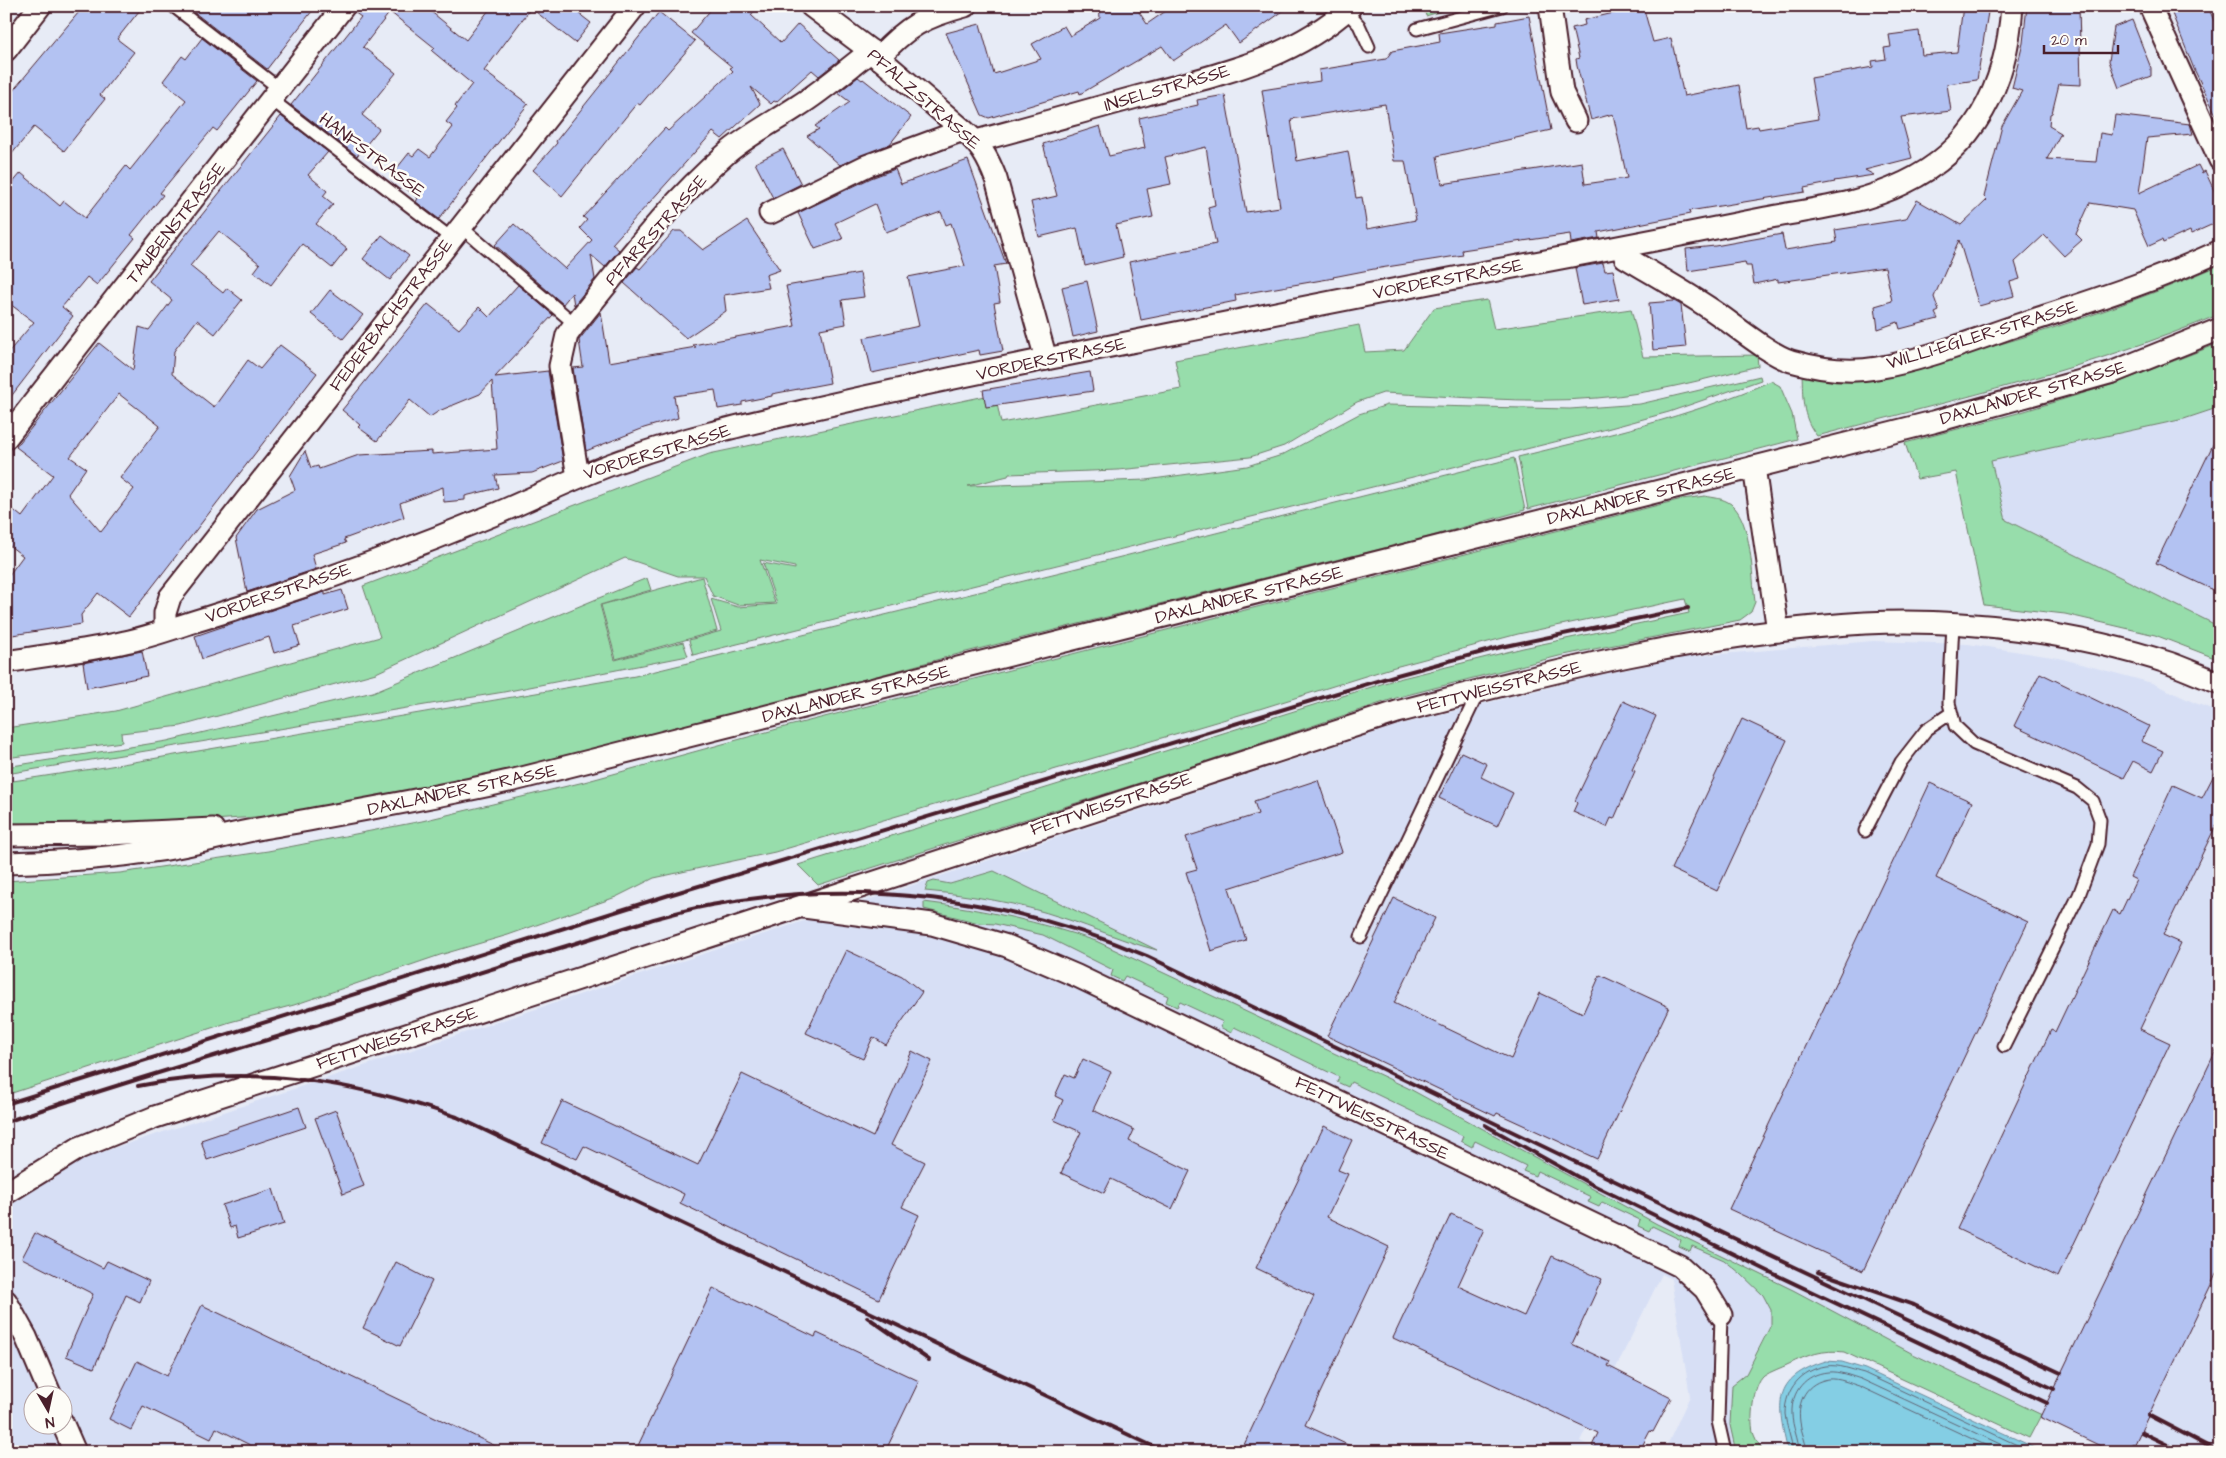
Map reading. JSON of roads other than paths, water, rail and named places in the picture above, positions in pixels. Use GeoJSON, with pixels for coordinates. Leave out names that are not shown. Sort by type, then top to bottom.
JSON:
{"type":"FeatureCollection","features":[{"type":"Feature","properties":{"kind":"street"},"geometry":{"type":"LineString","coordinates":[[6,50],[40,6]]}},
{"type":"Feature","properties":{"kind":"street","name":"TAUBENSTRASSE"},"geometry":{"type":"LineString","coordinates":[[6,438],[344,6]]}},
{"type":"Feature","properties":{"kind":"street","name":"FEDERBACHSTRASSE"},"geometry":{"type":"LineString","coordinates":[[165,630],[165,612],[170,597],[635,6]]}},
{"type":"Feature","properties":{"kind":"street","name":"PFALZSTRASSE"},"geometry":{"type":"LineString","coordinates":[[811,6],[874,54],[970,136],[988,158],[996,179],[1046,359]]}},
{"type":"Feature","properties":{"kind":"street","name":"PFARRSTRASSE"},"geometry":{"type":"LineString","coordinates":[[578,477],[560,366],[567,336],[649,233],[686,192],[726,154],[761,128],[799,106],[917,23],[930,16],[965,6]]}},
{"type":"Feature","properties":{"kind":"street"},"geometry":{"type":"LineString","coordinates":[[1550,6],[1562,92],[1576,121]]}},
{"type":"Feature","properties":{"kind":"street","name":"VORDERSTRASSE"},"geometry":{"type":"LineString","coordinates":[[6,662],[125,642],[256,603],[497,513],[578,477],[683,441],[801,411],[1046,359],[1415,285],[1623,247],[1821,207],[1884,192],[1909,181],[1937,164],[1961,142],[1978,120],[2004,63],[2010,36],[2012,6]]}},
{"type":"Feature","properties":{"kind":"street"},"geometry":{"type":"LineString","coordinates":[[2150,6],[2220,160]]}},
{"type":"Feature","properties":{"kind":"street","name":"INSELSTRASSE"},"geometry":{"type":"LineString","coordinates":[[770,213],[866,166],[970,136],[1240,68],[1288,50],[1317,34],[1348,9]]}},
{"type":"Feature","properties":{"kind":"street","name":"WILLI-EGLER-STRASSE"},"geometry":{"type":"LineString","coordinates":[[1623,247],[1625,257],[1708,307],[1789,361],[1824,368],[1849,370],[1877,368],[1945,350],[2188,266],[2220,251]]}},
{"type":"Feature","properties":{"kind":"street","name":"DAXLANDER STRASSE"},"geometry":{"type":"LineString","coordinates":[[6,863],[54,862],[162,850],[268,827],[416,801],[542,773],[1933,422],[2113,372],[2220,328]]}},
{"type":"Feature","properties":{"kind":"street"},"geometry":{"type":"LineString","coordinates":[[1754,467],[1778,631]]}},
{"type":"Feature","properties":{"kind":"street","name":"FETTWEISSTRASSE"},"geometry":{"type":"LineString","coordinates":[[6,1192],[79,1148],[142,1122],[1397,712],[1480,690],[1686,645],[1778,631],[1866,623],[1953,624],[2019,630],[2104,646],[2169,663],[2220,683]]}},
{"type":"Feature","properties":{"kind":"street","name":"DAXLANDER STRASSE"},"geometry":{"type":"LineString","coordinates":[[6,835],[268,827]]}},
{"type":"Feature","properties":{"kind":"street","name":"FETTWEISSTRASSE"},"geometry":{"type":"LineString","coordinates":[[798,907],[932,924],[1007,946],[1068,972],[1680,1266],[1705,1289],[1721,1315]]}},
{"type":"Feature","properties":{"kind":"street"},"geometry":{"type":"LineString","coordinates":[[6,1301],[26,1337],[47,1386]]}},
{"type":"Feature","properties":{"kind":"street"},"geometry":{"type":"LineString","coordinates":[[69,1436],[76,1452]]}},
{"type":"Feature","properties":{"kind":"lane","name":"HANFSTRASSE"},"geometry":{"type":"LineString","coordinates":[[174,6],[276,95],[575,324]]}},
{"type":"Feature","properties":{"kind":"lane"},"geometry":{"type":"LineString","coordinates":[[1417,30],[1502,6]]}},
{"type":"Feature","properties":{"kind":"lane","name":"INSELSTRASSE"},"geometry":{"type":"LineString","coordinates":[[1348,9],[1359,25],[1369,48]]}},
{"type":"Feature","properties":{"kind":"lane"},"geometry":{"type":"LineString","coordinates":[[1953,624],[1948,703],[1955,726],[1974,744],[2077,788],[2092,800],[2100,820],[2098,844],[2079,895],[2004,1046]]}},
{"type":"Feature","properties":{"kind":"lane"},"geometry":{"type":"LineString","coordinates":[[1361,937],[1480,690]]}},
{"type":"Feature","properties":{"kind":"lane"},"geometry":{"type":"LineString","coordinates":[[1866,831],[1901,762],[1926,730],[1951,713]]}},
{"type":"Feature","properties":{"kind":"lane"},"geometry":{"type":"LineString","coordinates":[[1721,1315],[1718,1421],[1725,1452]]}},
{"type":"Feature","properties":{"kind":"water"},"geometry":{"type":"Polygon","coordinates":[[[1826,1361],[1842,1362],[1865,1369],[2044,1452],[1788,1452],[1782,1420],[1782,1395],[1787,1385],[1795,1376],[1808,1368],[1826,1361]]]}},
{"type":"Feature","properties":{"kind":"railway"},"geometry":{"type":"LineString","coordinates":[[6,1104],[669,895],[1397,675],[1501,647],[1688,608]]}},
{"type":"Feature","properties":{"kind":"railway"},"geometry":{"type":"LineString","coordinates":[[6,1122],[494,968],[676,913],[711,905],[767,897],[822,893],[878,894],[933,898],[987,907],[1041,920],[1095,936],[1147,956],[1748,1245],[2054,1389]]}},
{"type":"Feature","properties":{"kind":"railway"},"geometry":{"type":"LineString","coordinates":[[138,1086],[180,1079],[221,1076],[299,1079],[377,1093],[457,1117],[1165,1452]]}},
{"type":"Feature","properties":{"kind":"railway"},"geometry":{"type":"LineString","coordinates":[[1485,1125],[1587,1182],[1770,1272],[2047,1403]]}},
{"type":"Feature","properties":{"kind":"railway"},"geometry":{"type":"LineString","coordinates":[[1818,1272],[1914,1305],[2061,1373]]}},
{"type":"Feature","properties":{"kind":"railway"},"geometry":{"type":"LineString","coordinates":[[867,1317],[929,1360]]}},
{"type":"Feature","properties":{"kind":"railway"},"geometry":{"type":"LineString","coordinates":[[2148,1415],[2219,1452]]}},
{"type":"Feature","properties":{"kind":"railway"},"geometry":{"type":"LineString","coordinates":[[2141,1432],[2182,1452]]}},
{"type":"Feature","properties":{"kind":"railway"},"geometry":{"type":"LineString","coordinates":[[2134,1446],[2146,1452]]}}]}
